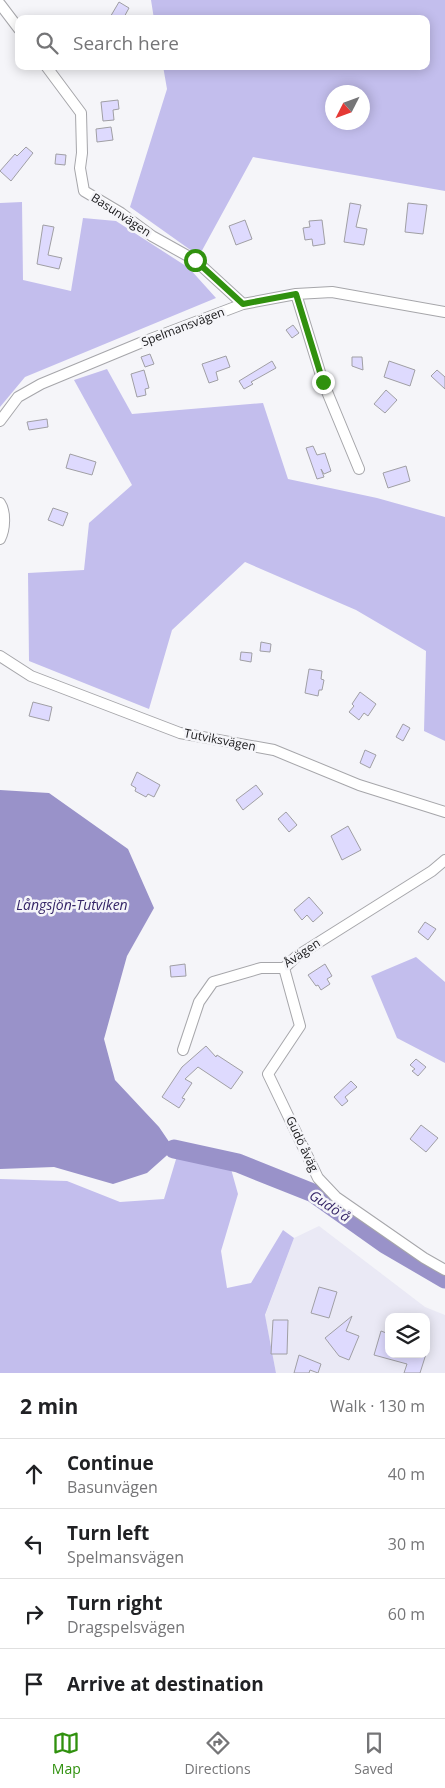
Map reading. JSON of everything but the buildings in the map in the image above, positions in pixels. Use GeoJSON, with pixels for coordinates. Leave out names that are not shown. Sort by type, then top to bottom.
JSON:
{"type":"FeatureCollection","features":[{"type":"Feature","properties":{"kind":"street"},"geometry":{"type":"LineString","coordinates":[[0,4],[15,24]]}},
{"type":"Feature","properties":{"kind":"street","name":"Basunvägen"},"geometry":{"type":"LineString","coordinates":[[49,70],[81,113],[82,153],[80,168],[84,192],[121,213],[152,236],[195,260],[243,304]]}},
{"type":"Feature","properties":{"kind":"street","name":"Spelmansvägen"},"geometry":{"type":"LineString","coordinates":[[0,421],[18,397],[41,384],[140,343],[243,304],[296,294],[332,292],[445,312]]}},
{"type":"Feature","properties":{"kind":"street"},"geometry":{"type":"LineString","coordinates":[[296,294],[323,382],[359,469]]}},
{"type":"Feature","properties":{"kind":"street"},"geometry":{"type":"LineString","coordinates":[[0,503],[4,532],[0,539]]}},
{"type":"Feature","properties":{"kind":"street","name":"Tutviksvägen"},"geometry":{"type":"LineString","coordinates":[[0,656],[31,676],[180,733],[274,750],[359,785],[445,812]]}},
{"type":"Feature","properties":{"kind":"street","name":"Åvägen"},"geometry":{"type":"LineString","coordinates":[[183,1050],[199,1002],[213,982],[261,968],[284,968],[297,956],[432,871],[445,860]]}},
{"type":"Feature","properties":{"kind":"street","name":"Gudö åväg"},"geometry":{"type":"LineString","coordinates":[[284,968],[300,1026],[268,1074],[318,1178],[336,1197],[424,1258],[445,1270]]}},
{"type":"Feature","properties":{"kind":"shaded area"},"geometry":{"type":"Polygon","coordinates":[[[151,0],[445,0],[445,191],[253,157],[199,256],[130,207],[167,89],[164,70],[430,70],[430,15],[153,15],[151,0]]]}},
{"type":"Feature","properties":{"kind":"shaded area"},"geometry":{"type":"Polygon","coordinates":[[[22,202],[23,280],[71,291],[83,218],[116,221],[189,268],[216,298],[25,377],[0,407],[0,203],[22,202]]]}},
{"type":"Feature","properties":{"kind":"shaded area"},"geometry":{"type":"Polygon","coordinates":[[[107,369],[132,414],[263,403],[288,479],[377,498],[445,517],[445,741],[424,731],[426,651],[356,610],[245,562],[172,630],[149,709],[29,661],[28,573],[84,570],[89,523],[132,485],[74,380],[107,369]]]}},
{"type":"Feature","properties":{"kind":"shaded area"},"geometry":{"type":"Polygon","coordinates":[[[416,957],[445,982],[445,1063],[397,1038],[371,976],[416,957]]]}},
{"type":"Feature","properties":{"kind":"shaded area"},"geometry":{"type":"Polygon","coordinates":[[[177,1156],[231,1169],[238,1194],[221,1251],[227,1288],[251,1283],[283,1230],[294,1238],[265,1315],[276,1373],[0,1373],[0,1179],[67,1181],[120,1202],[164,1199],[177,1156]]]}},
{"type":"Feature","properties":{"kind":"shaded area"},"geometry":{"type":"Polygon","coordinates":[[[319,1226],[425,1307],[445,1315],[445,1373],[276,1373],[265,1316],[294,1238],[319,1226]]]}},
{"type":"Feature","properties":{"kind":"water","name":"Långsjön-Tutviken"},"geometry":{"type":"Polygon","coordinates":[[[0,790],[49,793],[128,849],[154,908],[127,956],[104,1039],[115,1080],[159,1127],[174,1149],[147,1173],[113,1184],[54,1167],[0,1169],[0,790]]]}},
{"type":"Feature","properties":{"kind":"waterway","name":"Gudö å"},"geometry":{"type":"LineString","coordinates":[[174,1149],[238,1163],[313,1193],[385,1244],[445,1279]]}},
{"type":"Feature","properties":{"kind":"route"},"geometry":{"type":"LineString","coordinates":[[195,260],[243,304],[296,294],[323,382]]}}]}
